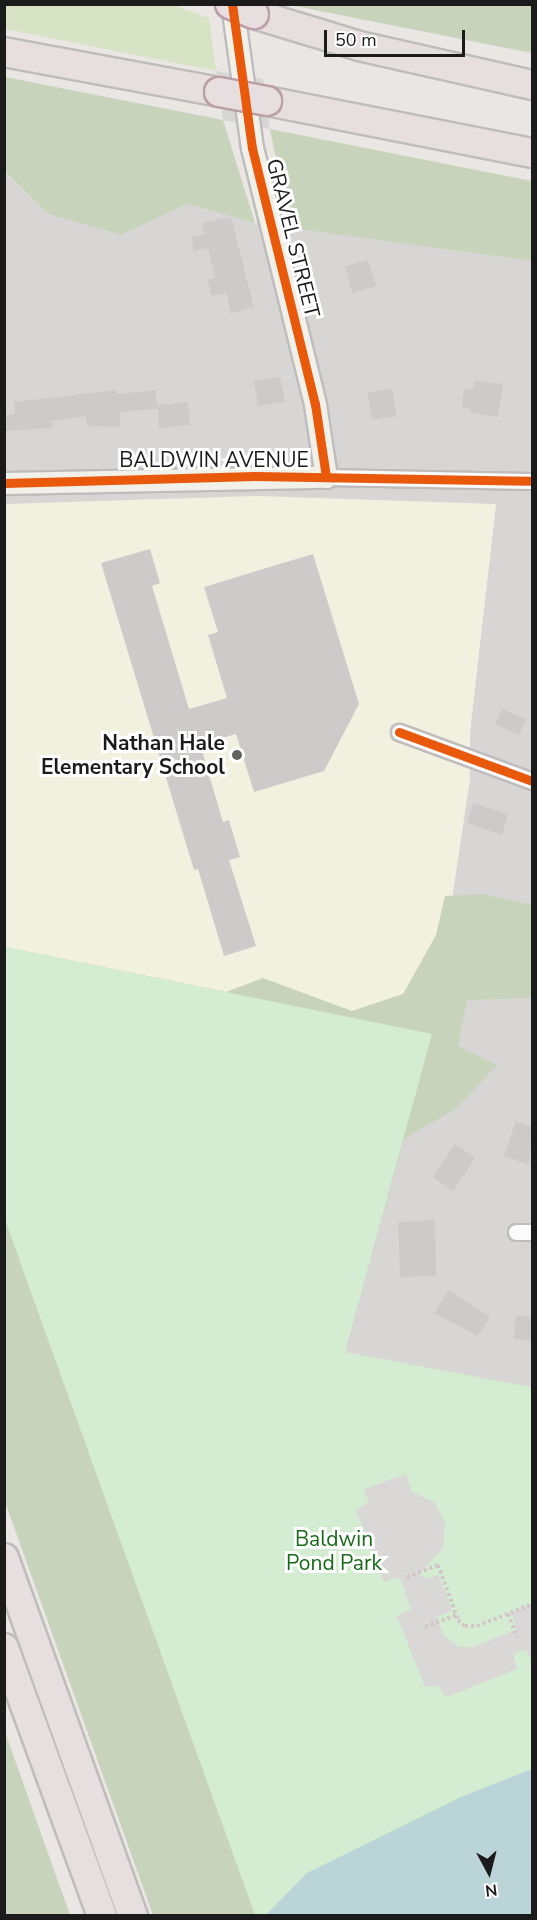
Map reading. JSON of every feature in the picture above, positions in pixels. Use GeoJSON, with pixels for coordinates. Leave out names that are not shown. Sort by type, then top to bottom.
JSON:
{"type":"FeatureCollection","features":[{"type":"Feature","properties":{"kind":"highway"},"geometry":{"type":"LineString","coordinates":[[238,8],[370,49],[532,85]]}},
{"type":"Feature","properties":{"kind":"highway"},"geometry":{"type":"LineString","coordinates":[[4,52],[532,153]]}},
{"type":"Feature","properties":{"kind":"highway"},"geometry":{"type":"LineString","coordinates":[[4,1558],[126,1895]]}},
{"type":"Feature","properties":{"kind":"highway"},"geometry":{"type":"LineString","coordinates":[[4,1648],[97,1904]]}},
{"type":"Feature","properties":{"kind":"street","name":"GRAVEL STREET"},"geometry":{"type":"LineString","coordinates":[[238,8],[252,148],[315,404],[326,477]]}},
{"type":"Feature","properties":{"kind":"street","name":"BALDWIN AVENUE"},"geometry":{"type":"LineString","coordinates":[[4,483],[326,477],[532,481]]}},
{"type":"Feature","properties":{"kind":"street"},"geometry":{"type":"LineString","coordinates":[[399,732],[532,781]]}},
{"type":"Feature","properties":{"kind":"street"},"geometry":{"type":"LineString","coordinates":[[516,1232],[532,1232]]}},
{"type":"Feature","properties":{"kind":"path"},"geometry":{"type":"LineString","coordinates":[[407,1577],[438,1565],[456,1614],[461,1623],[470,1627],[532,1604]]}},
{"type":"Feature","properties":{"kind":"path"},"geometry":{"type":"LineString","coordinates":[[425,1627],[456,1614]]}},
{"type":"Feature","properties":{"kind":"path"},"geometry":{"type":"LineString","coordinates":[[508,1614],[517,1637]]}},
{"type":"Feature","properties":{"kind":"shaded area"},"geometry":{"type":"Polygon","coordinates":[[[4,172],[48,214],[121,235],[187,204],[255,223],[532,261],[532,1387],[345,1352],[432,1034],[470,778],[470,732],[496,504],[5,505],[4,172]]]}},
{"type":"Feature","properties":{"kind":"shaded area","name":"Nathan Hale Elementary School"},"geometry":{"type":"Polygon","coordinates":[[[257,496],[496,504],[470,731],[470,778],[432,1034],[5,947],[5,504],[257,496]]]}},
{"type":"Feature","properties":{"kind":"shaded area"},"geometry":{"type":"Polygon","coordinates":[[[406,1474],[412,1492],[434,1502],[445,1522],[443,1548],[419,1574],[426,1579],[438,1575],[452,1611],[437,1617],[444,1636],[459,1647],[473,1647],[516,1630],[512,1612],[532,1604],[532,1663],[527,1651],[522,1650],[513,1655],[517,1669],[446,1697],[438,1685],[425,1687],[397,1616],[411,1609],[401,1580],[396,1577],[384,1582],[356,1510],[369,1502],[364,1489],[406,1474]]]}},
{"type":"Feature","properties":{"kind":"green space"},"geometry":{"type":"Polygon","coordinates":[[[4,5],[173,5],[209,18],[216,71],[5,29],[4,5]]]}},
{"type":"Feature","properties":{"kind":"green space"},"geometry":{"type":"Polygon","coordinates":[[[290,5],[532,5],[532,53],[290,5]]]}},
{"type":"Feature","properties":{"kind":"green space"},"geometry":{"type":"Polygon","coordinates":[[[5,77],[223,120],[255,223],[187,204],[121,235],[48,214],[5,172],[5,77]]]}},
{"type":"Feature","properties":{"kind":"green space"},"geometry":{"type":"Polygon","coordinates":[[[270,129],[532,181],[532,261],[290,228],[270,129]]]}},
{"type":"Feature","properties":{"kind":"green space","name":"Baldwin Pond Park"},"geometry":{"type":"Polygon","coordinates":[[[483,894],[532,905],[532,998],[467,1000],[458,1046],[497,1065],[457,1108],[404,1139],[345,1352],[532,1387],[266,1915],[153,1915],[5,1502],[5,947],[226,992],[263,978],[352,1011],[403,994],[436,935],[445,896],[483,894]]]}},
{"type":"Feature","properties":{"kind":"green space","name":"Baldwin Pond Park"},"geometry":{"type":"Polygon","coordinates":[[[5,947],[432,1034],[345,1352],[532,1387],[532,1915],[255,1915],[5,1220],[5,947]]]}},
{"type":"Feature","properties":{"kind":"green space"},"geometry":{"type":"Polygon","coordinates":[[[5,1732],[70,1915],[5,1915],[5,1732]]]}},
{"type":"Feature","properties":{"kind":"water"},"geometry":{"type":"Polygon","coordinates":[[[532,1769],[532,1915],[266,1915],[307,1873],[461,1797],[532,1769]]]}},
{"type":"Feature","properties":{"kind":"pier"},"geometry":{"type":"Polygon","coordinates":[[[216,71],[263,79],[270,129],[223,120],[216,71]]]}},
{"type":"Feature","properties":{"kind":"building"},"geometry":{"type":"Polygon","coordinates":[[[231,217],[254,307],[231,313],[226,293],[212,296],[207,279],[215,278],[208,248],[194,251],[191,237],[205,234],[202,223],[231,217]]]}},
{"type":"Feature","properties":{"kind":"building"},"geometry":{"type":"Polygon","coordinates":[[[368,260],[376,286],[352,293],[345,266],[368,260]]]}},
{"type":"Feature","properties":{"kind":"building"},"geometry":{"type":"Polygon","coordinates":[[[280,377],[285,402],[258,406],[254,381],[280,377]]]}},
{"type":"Feature","properties":{"kind":"building"},"geometry":{"type":"Polygon","coordinates":[[[474,381],[503,384],[498,417],[470,413],[471,409],[462,408],[464,389],[473,390],[474,381]]]}},
{"type":"Feature","properties":{"kind":"building"},"geometry":{"type":"Polygon","coordinates":[[[392,388],[397,416],[373,420],[367,393],[392,388]]]}},
{"type":"Feature","properties":{"kind":"building"},"geometry":{"type":"Polygon","coordinates":[[[117,390],[117,394],[156,390],[157,405],[188,402],[190,425],[159,428],[158,409],[119,412],[121,427],[87,426],[86,416],[52,421],[53,428],[6,431],[5,415],[15,414],[14,402],[117,390]]]}},
{"type":"Feature","properties":{"kind":"building"},"geometry":{"type":"Polygon","coordinates":[[[150,549],[160,583],[152,586],[189,709],[227,698],[208,635],[218,632],[204,587],[313,554],[359,704],[324,771],[254,792],[236,734],[200,744],[223,822],[229,820],[240,857],[229,860],[256,946],[224,956],[198,869],[194,870],[101,563],[150,549]]]}},
{"type":"Feature","properties":{"kind":"building"},"geometry":{"type":"Polygon","coordinates":[[[502,709],[526,719],[519,735],[495,724],[502,709]]]}},
{"type":"Feature","properties":{"kind":"building"},"geometry":{"type":"Polygon","coordinates":[[[473,803],[508,814],[502,835],[467,823],[473,803]]]}},
{"type":"Feature","properties":{"kind":"building"},"geometry":{"type":"Polygon","coordinates":[[[516,1121],[532,1127],[529,1165],[504,1156],[516,1121]]]}},
{"type":"Feature","properties":{"kind":"building"},"geometry":{"type":"Polygon","coordinates":[[[455,1144],[475,1158],[453,1191],[433,1177],[455,1144]]]}},
{"type":"Feature","properties":{"kind":"building"},"geometry":{"type":"Polygon","coordinates":[[[435,1220],[436,1276],[400,1277],[398,1222],[435,1220]]]}},
{"type":"Feature","properties":{"kind":"building"},"geometry":{"type":"Polygon","coordinates":[[[449,1290],[490,1317],[478,1336],[434,1313],[449,1290]]]}},
{"type":"Feature","properties":{"kind":"building"},"geometry":{"type":"Polygon","coordinates":[[[516,1316],[532,1317],[532,1340],[514,1339],[516,1316]]]}},
{"type":"Feature","properties":{"kind":"cycle path"},"geometry":{"type":"LineString","coordinates":[[232,4],[252,148],[315,404],[326,477]]}},
{"type":"Feature","properties":{"kind":"cycle path"},"geometry":{"type":"LineString","coordinates":[[4,483],[255,476],[532,481]]}},
{"type":"Feature","properties":{"kind":"cycle path"},"geometry":{"type":"LineString","coordinates":[[399,732],[532,781]]}},
{"type":"Feature","properties":{"kind":"place","name":"Nathan Hale Elementary School"},"geometry":{"type":"Point","coordinates":[237,755]}}]}
